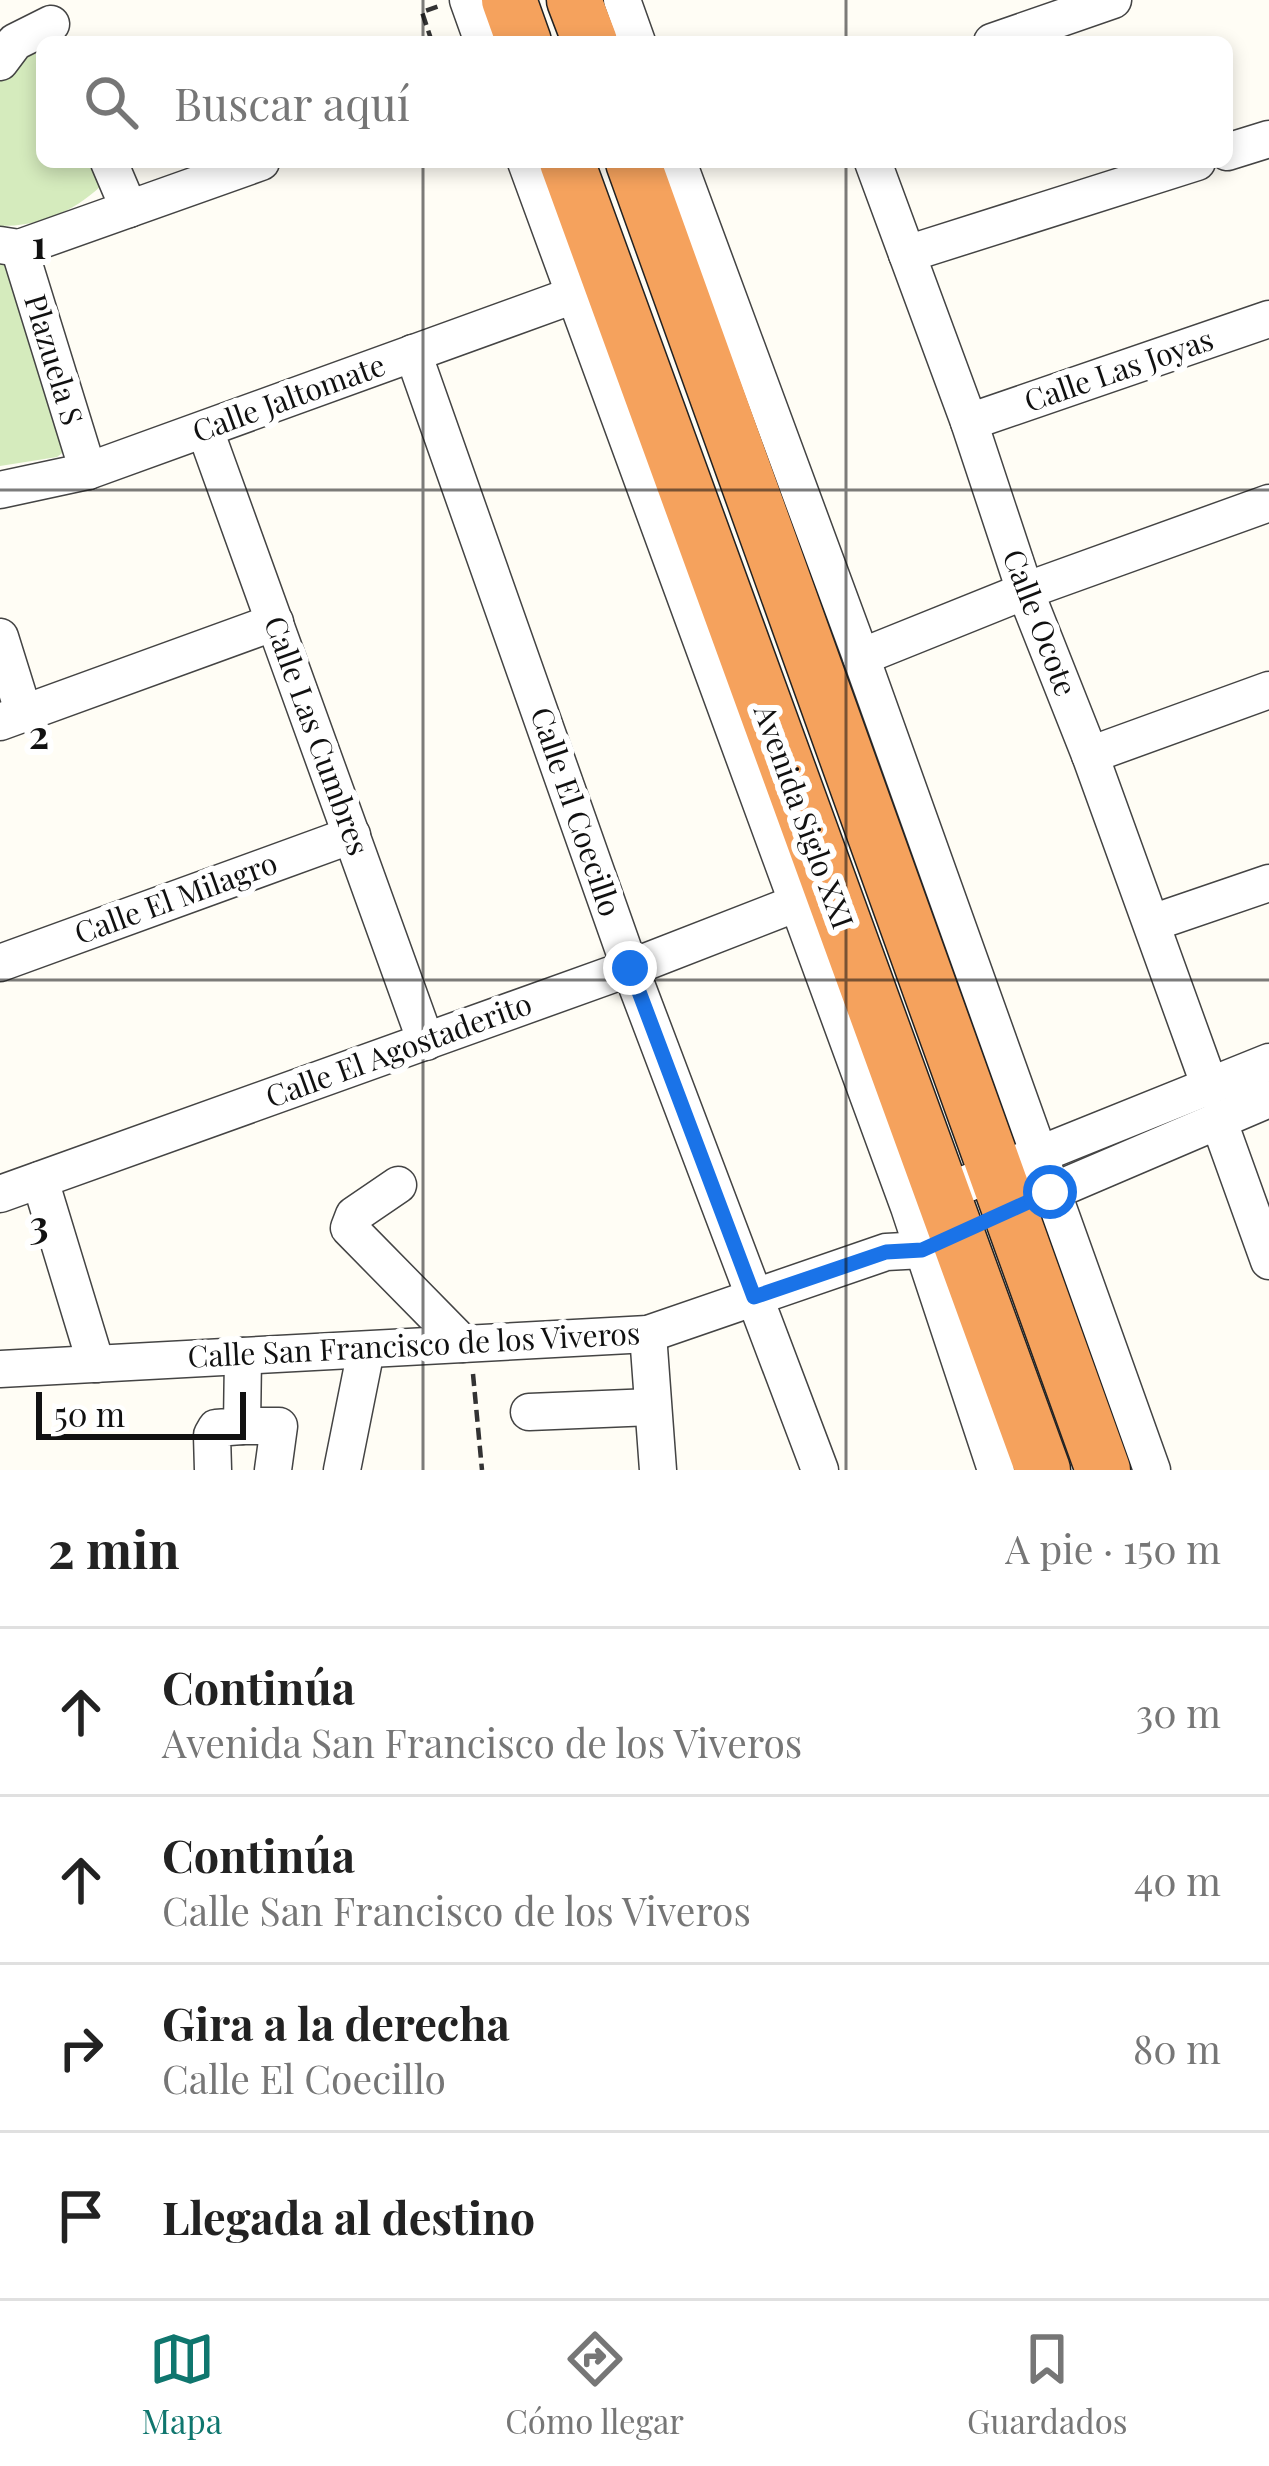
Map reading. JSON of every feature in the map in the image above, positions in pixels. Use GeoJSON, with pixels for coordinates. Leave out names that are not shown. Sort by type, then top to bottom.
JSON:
{"type":"FeatureCollection","features":[{"type":"Feature","properties":{"kind":"highway"},"geometry":{"type":"LineString","coordinates":[[508,0],[522,36]]}},
{"type":"Feature","properties":{"kind":"highway"},"geometry":{"type":"LineString","coordinates":[[574,0],[588,36]]}},
{"type":"Feature","properties":{"kind":"highway","name":"Avenida Siglo XXI"},"geometry":{"type":"LineString","coordinates":[[569,168],[718,637],[924,1226],[1043,1470]]}},
{"type":"Feature","properties":{"kind":"highway","name":"Avenida Siglo XXI"},"geometry":{"type":"LineString","coordinates":[[635,168],[934,932],[1024,1182],[1103,1470]]}},
{"type":"Feature","properties":{"kind":"street"},"geometry":{"type":"LineString","coordinates":[[468,0],[481,36]]}},
{"type":"Feature","properties":{"kind":"street"},"geometry":{"type":"LineString","coordinates":[[622,0],[635,36]]}},
{"type":"Feature","properties":{"kind":"street"},"geometry":{"type":"LineString","coordinates":[[1009,36],[1113,0]]}},
{"type":"Feature","properties":{"kind":"street"},"geometry":{"type":"LineString","coordinates":[[5,44],[51,22]]}},
{"type":"Feature","properties":{"kind":"street"},"geometry":{"type":"LineString","coordinates":[[1233,150],[1269,139]]}},
{"type":"Feature","properties":{"kind":"street"},"geometry":{"type":"LineString","coordinates":[[112,168],[129,209]]}},
{"type":"Feature","properties":{"kind":"street"},"geometry":{"type":"LineString","coordinates":[[9,247],[244,168]]}},
{"type":"Feature","properties":{"kind":"street","name":"Avenida Siglo XXI"},"geometry":{"type":"LineString","coordinates":[[528,168],[574,296],[718,637],[797,903],[924,1226],[996,1470]]}},
{"type":"Feature","properties":{"kind":"street","name":"Avenida Siglo XXI"},"geometry":{"type":"LineString","coordinates":[[680,168],[862,657],[934,932]]}},
{"type":"Feature","properties":{"kind":"street","name":"Calle Ocote"},"geometry":{"type":"LineString","coordinates":[[875,168],[969,422],[1024,591],[1152,923],[1269,1261]]}},
{"type":"Feature","properties":{"kind":"street"},"geometry":{"type":"LineString","coordinates":[[907,254],[1177,168]]}},
{"type":"Feature","properties":{"kind":"street","name":"Plazuela S"},"geometry":{"type":"LineString","coordinates":[[9,247],[88,471]]}},
{"type":"Feature","properties":{"kind":"street","name":"Calle Jaltomate"},"geometry":{"type":"LineString","coordinates":[[0,490],[88,471],[574,296]]}},
{"type":"Feature","properties":{"kind":"street","name":"Calle Las Joyas"},"geometry":{"type":"LineString","coordinates":[[969,422],[1269,320]]}},
{"type":"Feature","properties":{"kind":"street","name":"Calle El Coecillo"},"geometry":{"type":"LineString","coordinates":[[413,353],[630,968],[820,1470]]}},
{"type":"Feature","properties":{"kind":"street","name":"Calle Las Cumbres"},"geometry":{"type":"LineString","coordinates":[[205,430],[426,1042]]}},
{"type":"Feature","properties":{"kind":"street"},"geometry":{"type":"LineString","coordinates":[[862,657],[1024,591],[1269,503]]}},
{"type":"Feature","properties":{"kind":"street"},"geometry":{"type":"LineString","coordinates":[[0,637],[12,718],[275,622]]}},
{"type":"Feature","properties":{"kind":"street"},"geometry":{"type":"LineString","coordinates":[[1090,755],[1269,691]]}},
{"type":"Feature","properties":{"kind":"street","name":"Calle El Milagro"},"geometry":{"type":"LineString","coordinates":[[0,963],[352,835]]}},
{"type":"Feature","properties":{"kind":"street"},"geometry":{"type":"LineString","coordinates":[[1152,923],[1269,883]]}},
{"type":"Feature","properties":{"kind":"street","name":"Calle El Agostaderito"},"geometry":{"type":"LineString","coordinates":[[0,1194],[630,968],[797,903]]}},
{"type":"Feature","properties":{"kind":"street"},"geometry":{"type":"LineString","coordinates":[[1214,1102],[1269,1062]]}},
{"type":"Feature","properties":{"kind":"street"},"geometry":{"type":"LineString","coordinates":[[1214,1102],[1269,1099]]}},
{"type":"Feature","properties":{"kind":"street","name":"Calle San Francisco de los Viveros"},"geometry":{"type":"LineString","coordinates":[[0,1370],[647,1334],[754,1297],[1214,1102]]}},
{"type":"Feature","properties":{"kind":"street"},"geometry":{"type":"LineString","coordinates":[[40,1180],[96,1364]]}},
{"type":"Feature","properties":{"kind":"street","name":"Avenida Siglo XXI"},"geometry":{"type":"LineString","coordinates":[[1024,1182],[1152,1470]]}},
{"type":"Feature","properties":{"kind":"street"},"geometry":{"type":"LineString","coordinates":[[398,1185],[354,1214],[350,1228],[467,1344]]}},
{"type":"Feature","properties":{"kind":"street"},"geometry":{"type":"LineString","coordinates":[[647,1334],[658,1470]]}},
{"type":"Feature","properties":{"kind":"street"},"geometry":{"type":"LineString","coordinates":[[342,1470],[366,1350]]}},
{"type":"Feature","properties":{"kind":"street"},"geometry":{"type":"LineString","coordinates":[[242,1426],[243,1356]]}},
{"type":"Feature","properties":{"kind":"street"},"geometry":{"type":"LineString","coordinates":[[529,1412],[652,1407]]}},
{"type":"Feature","properties":{"kind":"street"},"geometry":{"type":"LineString","coordinates":[[213,1470],[216,1428],[279,1426],[273,1470]]}},
{"type":"Feature","properties":{"kind":"path"},"geometry":{"type":"LineString","coordinates":[[430,36],[422,12],[456,0]]}},
{"type":"Feature","properties":{"kind":"path"},"geometry":{"type":"LineString","coordinates":[[467,1344],[482,1470]]}},
{"type":"Feature","properties":{"kind":"green space"},"geometry":{"type":"Polygon","coordinates":[[[17,45],[36,54],[36,168],[95,168],[101,186],[78,204],[29,224],[0,226],[0,67],[17,45]]]}},
{"type":"Feature","properties":{"kind":"green space"},"geometry":{"type":"Polygon","coordinates":[[[0,261],[13,263],[70,447],[57,457],[0,466],[0,261]]]}},
{"type":"Feature","properties":{"kind":"route"},"geometry":{"type":"LineString","coordinates":[[630,968],[754,1297],[886,1252],[922,1250],[1050,1192]]}}]}
